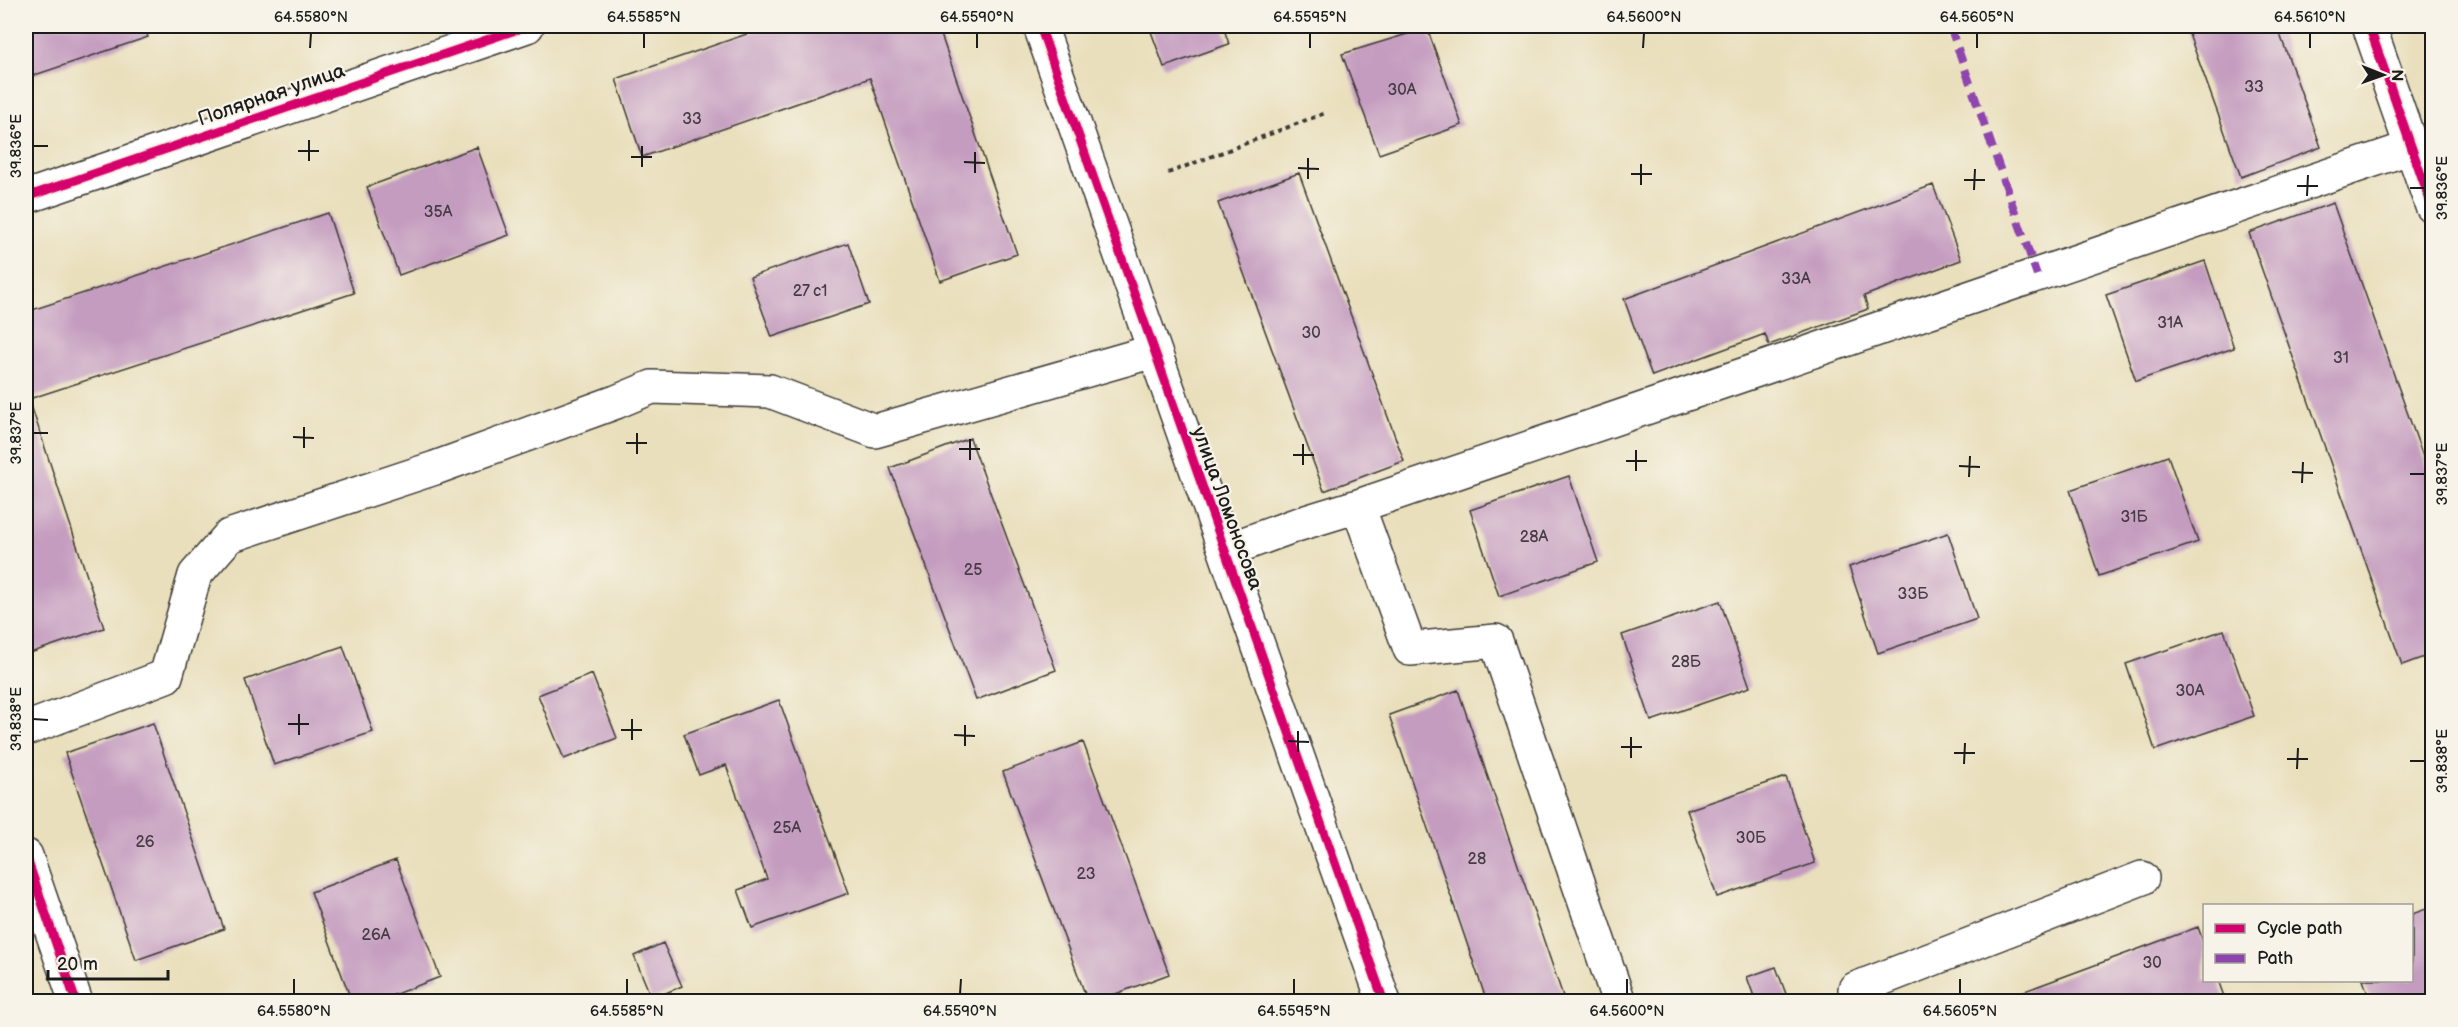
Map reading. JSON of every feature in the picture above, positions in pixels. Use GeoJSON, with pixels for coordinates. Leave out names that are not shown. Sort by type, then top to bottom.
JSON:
{"type":"FeatureCollection","features":[{"type":"Feature","properties":{"kind":"street","name":"Полярная улица"},"geometry":{"type":"LineString","coordinates":[[26,197],[527,26]]}},
{"type":"Feature","properties":{"kind":"street","name":"улица Ломоносова"},"geometry":{"type":"LineString","coordinates":[[1040,26],[1384,1002]]}},
{"type":"Feature","properties":{"kind":"street"},"geometry":{"type":"LineString","coordinates":[[2369,26],[2433,206]]}},
{"type":"Feature","properties":{"kind":"street"},"geometry":{"type":"LineString","coordinates":[[1225,551],[2412,147]]}},
{"type":"Feature","properties":{"kind":"street"},"geometry":{"type":"LineString","coordinates":[[26,729],[166,676],[195,575],[229,536],[435,468],[652,387],[770,391],[875,430],[1154,351]]}},
{"type":"Feature","properties":{"kind":"street"},"geometry":{"type":"LineString","coordinates":[[1358,506],[1410,649],[1496,641],[1619,1002]]}},
{"type":"Feature","properties":{"kind":"street"},"geometry":{"type":"LineString","coordinates":[[26,856],[76,1002]]}},
{"type":"Feature","properties":{"kind":"street"},"geometry":{"type":"LineString","coordinates":[[1859,1002],[1855,988],[2142,878]]}},
{"type":"Feature","properties":{"kind":"path"},"geometry":{"type":"LineString","coordinates":[[1168,173],[1325,113]]}},
{"type":"Feature","properties":{"kind":"building"},"geometry":{"type":"Polygon","coordinates":[[[26,26],[144,26],[148,37],[26,78],[26,26]]]}},
{"type":"Feature","properties":{"kind":"building"},"geometry":{"type":"Polygon","coordinates":[[[770,26],[938,26],[1017,254],[940,281],[870,78],[642,157],[616,79],[770,26]]]}},
{"type":"Feature","properties":{"kind":"building"},"geometry":{"type":"Polygon","coordinates":[[[1149,26],[1223,26],[1229,44],[1164,67],[1149,26]]]}},
{"type":"Feature","properties":{"kind":"building"},"geometry":{"type":"Polygon","coordinates":[[[2186,26],[2277,26],[2321,147],[2241,177],[2186,26]]]}},
{"type":"Feature","properties":{"kind":"building"},"geometry":{"type":"Polygon","coordinates":[[[1427,28],[1462,125],[1379,154],[1342,54],[1427,28]]]}},
{"type":"Feature","properties":{"kind":"building"},"geometry":{"type":"Polygon","coordinates":[[[477,147],[509,235],[399,275],[367,187],[477,147]]]}},
{"type":"Feature","properties":{"kind":"building"},"geometry":{"type":"Polygon","coordinates":[[[1299,173],[1404,461],[1324,491],[1218,203],[1299,173]]]}},
{"type":"Feature","properties":{"kind":"building"},"geometry":{"type":"Polygon","coordinates":[[[1933,185],[1961,260],[1864,296],[1868,309],[1769,345],[1765,334],[1652,376],[1624,299],[1933,185]]]}},
{"type":"Feature","properties":{"kind":"building"},"geometry":{"type":"Polygon","coordinates":[[[2333,203],[2432,482],[2432,654],[2402,665],[2249,233],[2333,203]]]}},
{"type":"Feature","properties":{"kind":"building"},"geometry":{"type":"Polygon","coordinates":[[[328,213],[354,293],[29,399],[104,628],[30,653],[26,639],[26,312],[328,213]]]}},
{"type":"Feature","properties":{"kind":"building"},"geometry":{"type":"Polygon","coordinates":[[[848,243],[869,304],[772,337],[750,277],[848,243]]]}},
{"type":"Feature","properties":{"kind":"building"},"geometry":{"type":"Polygon","coordinates":[[[2205,261],[2234,348],[2136,381],[2106,295],[2205,261]]]}},
{"type":"Feature","properties":{"kind":"building"},"geometry":{"type":"Polygon","coordinates":[[[970,438],[1056,670],[976,700],[890,468],[970,438]]]}},
{"type":"Feature","properties":{"kind":"building"},"geometry":{"type":"Polygon","coordinates":[[[2168,456],[2198,542],[2099,576],[2070,490],[2168,456]]]}},
{"type":"Feature","properties":{"kind":"building"},"geometry":{"type":"Polygon","coordinates":[[[1569,476],[1598,562],[1499,596],[1470,510],[1569,476]]]}},
{"type":"Feature","properties":{"kind":"building"},"geometry":{"type":"Polygon","coordinates":[[[1948,533],[1977,619],[1878,653],[1849,567],[1948,533]]]}},
{"type":"Feature","properties":{"kind":"building"},"geometry":{"type":"Polygon","coordinates":[[[1720,601],[1750,687],[1651,721],[1622,635],[1720,601]]]}},
{"type":"Feature","properties":{"kind":"building"},"geometry":{"type":"Polygon","coordinates":[[[2224,630],[2254,716],[2155,750],[2126,664],[2224,630]]]}},
{"type":"Feature","properties":{"kind":"building"},"geometry":{"type":"Polygon","coordinates":[[[343,646],[373,732],[274,765],[245,680],[343,646]]]}},
{"type":"Feature","properties":{"kind":"building"},"geometry":{"type":"Polygon","coordinates":[[[592,674],[617,738],[564,759],[538,695],[592,674]]]}},
{"type":"Feature","properties":{"kind":"building"},"geometry":{"type":"Polygon","coordinates":[[[1458,690],[1565,1002],[1487,1002],[1389,715],[1458,690]]]}},
{"type":"Feature","properties":{"kind":"building"},"geometry":{"type":"Polygon","coordinates":[[[779,700],[849,893],[752,928],[738,890],[767,879],[726,765],[699,775],[684,734],[779,700]]]}},
{"type":"Feature","properties":{"kind":"building"},"geometry":{"type":"Polygon","coordinates":[[[153,723],[224,929],[136,960],[65,753],[153,723]]]}},
{"type":"Feature","properties":{"kind":"building"},"geometry":{"type":"Polygon","coordinates":[[[1083,742],[1169,974],[1094,1002],[1088,1002],[1003,772],[1083,742]]]}},
{"type":"Feature","properties":{"kind":"building"},"geometry":{"type":"Polygon","coordinates":[[[1786,777],[1815,863],[1717,897],[1687,810],[1786,777]]]}},
{"type":"Feature","properties":{"kind":"building"},"geometry":{"type":"Polygon","coordinates":[[[396,860],[440,977],[375,1002],[352,1002],[311,892],[396,860]]]}},
{"type":"Feature","properties":{"kind":"building"},"geometry":{"type":"Polygon","coordinates":[[[2432,907],[2432,994],[2411,1002],[2371,1002],[2364,982],[2413,982],[2413,914],[2432,907]]]}},
{"type":"Feature","properties":{"kind":"building"},"geometry":{"type":"Polygon","coordinates":[[[2198,927],[2203,941],[2203,982],[2219,982],[2226,1002],[1995,1002],[2198,927]]]}},
{"type":"Feature","properties":{"kind":"building"},"geometry":{"type":"Polygon","coordinates":[[[663,943],[682,986],[652,999],[634,956],[663,943]]]}},
{"type":"Feature","properties":{"kind":"building"},"geometry":{"type":"Polygon","coordinates":[[[1776,967],[1789,1002],[1756,1002],[1747,977],[1776,967]]]}},
{"type":"Feature","properties":{"kind":"marked path"},"geometry":{"type":"LineString","coordinates":[[1950,26],[2037,275]]}},
{"type":"Feature","properties":{"kind":"cycle path"},"geometry":{"type":"LineString","coordinates":[[26,197],[527,26]]}},
{"type":"Feature","properties":{"kind":"cycle path"},"geometry":{"type":"LineString","coordinates":[[1040,26],[1384,1002]]}},
{"type":"Feature","properties":{"kind":"cycle path"},"geometry":{"type":"LineString","coordinates":[[2369,26],[2432,206]]}},
{"type":"Feature","properties":{"kind":"cycle path"},"geometry":{"type":"LineString","coordinates":[[26,856],[76,1002]]}}]}
